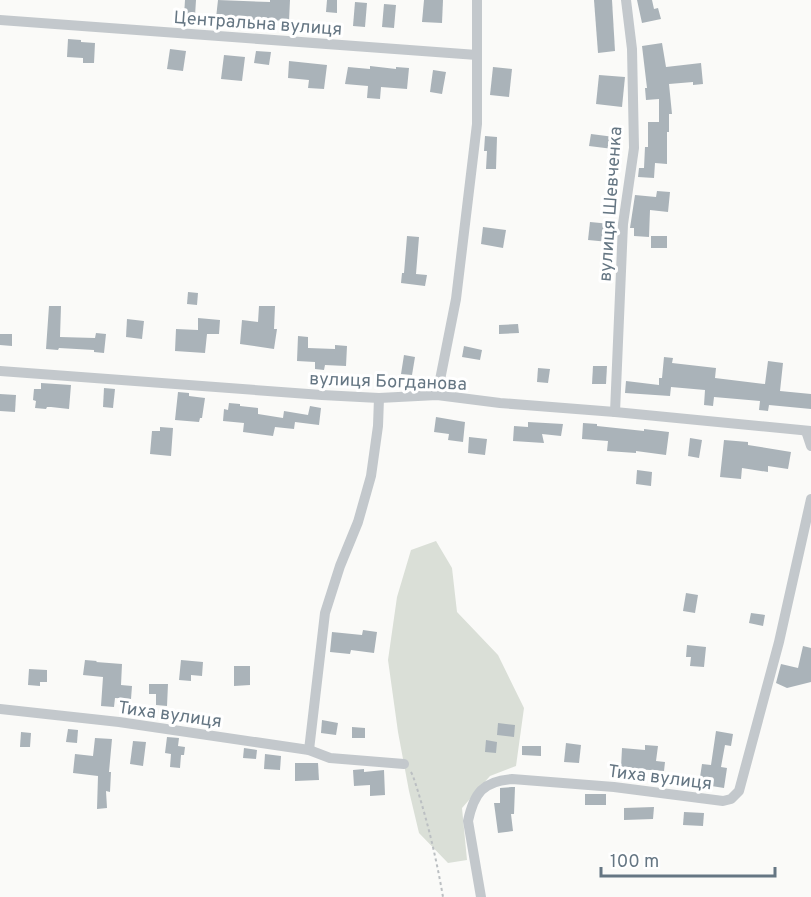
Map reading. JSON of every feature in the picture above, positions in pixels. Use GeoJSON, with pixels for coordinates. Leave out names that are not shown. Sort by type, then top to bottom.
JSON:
{"type":"FeatureCollection","features":[{"type":"Feature","properties":{"kind":"street"},"geometry":{"type":"LineString","coordinates":[[437,395],[456,298],[477,124],[477,0]]}},
{"type":"Feature","properties":{"kind":"street","name":"вулиця Шевченка"},"geometry":{"type":"LineString","coordinates":[[615,412],[623,224],[634,148],[632,49],[626,0]]}},
{"type":"Feature","properties":{"kind":"street","name":"Центральна вулиця"},"geometry":{"type":"LineString","coordinates":[[0,20],[477,55]]}},
{"type":"Feature","properties":{"kind":"street","name":"вулиця Богданова"},"geometry":{"type":"LineString","coordinates":[[0,371],[379,398],[437,395],[500,403],[808,431]]}},
{"type":"Feature","properties":{"kind":"street"},"geometry":{"type":"LineString","coordinates":[[309,750],[325,613],[340,566],[358,522],[371,476],[378,426],[379,398]]}},
{"type":"Feature","properties":{"kind":"street"},"geometry":{"type":"LineString","coordinates":[[808,431],[811,446]]}},
{"type":"Feature","properties":{"kind":"street","name":"Тиха вулиця"},"geometry":{"type":"LineString","coordinates":[[481,897],[468,821],[477,795],[490,783],[512,779],[614,787],[723,801],[731,800],[739,791],[779,642],[811,499]]}},
{"type":"Feature","properties":{"kind":"street","name":"Тиха вулиця"},"geometry":{"type":"LineString","coordinates":[[0,709],[119,722],[309,750],[330,758],[404,764]]}},
{"type":"Feature","properties":{"kind":"path"},"geometry":{"type":"LineString","coordinates":[[404,764],[413,776],[423,806],[443,897]]}},
{"type":"Feature","properties":{"kind":"shaded area"},"geometry":{"type":"Polygon","coordinates":[[[436,541],[452,568],[457,612],[498,655],[524,708],[516,766],[490,776],[462,808],[467,860],[448,863],[419,833],[398,732],[388,660],[397,597],[411,550],[436,541]]]}},
{"type":"Feature","properties":{"kind":"building"},"geometry":{"type":"Polygon","coordinates":[[[185,0],[196,0],[195,16],[184,15],[185,0]]]}},
{"type":"Feature","properties":{"kind":"building"},"geometry":{"type":"Polygon","coordinates":[[[218,0],[270,2],[270,0],[290,0],[289,21],[216,18],[218,0]]]}},
{"type":"Feature","properties":{"kind":"building"},"geometry":{"type":"Polygon","coordinates":[[[327,0],[337,0],[337,13],[326,12],[327,0]]]}},
{"type":"Feature","properties":{"kind":"building"},"geometry":{"type":"Polygon","coordinates":[[[424,0],[443,0],[442,23],[422,22],[424,0]]]}},
{"type":"Feature","properties":{"kind":"building"},"geometry":{"type":"Polygon","coordinates":[[[594,0],[612,0],[615,51],[598,53],[594,0]]]}},
{"type":"Feature","properties":{"kind":"building"},"geometry":{"type":"Polygon","coordinates":[[[637,0],[652,0],[654,9],[658,8],[661,19],[642,23],[637,0]]]}},
{"type":"Feature","properties":{"kind":"building"},"geometry":{"type":"Polygon","coordinates":[[[355,2],[367,3],[365,27],[353,26],[355,2]]]}},
{"type":"Feature","properties":{"kind":"building"},"geometry":{"type":"Polygon","coordinates":[[[384,4],[396,5],[394,28],[382,27],[384,4]]]}},
{"type":"Feature","properties":{"kind":"building"},"geometry":{"type":"Polygon","coordinates":[[[68,39],[95,43],[94,63],[83,63],[83,58],[67,57],[68,39]]]}},
{"type":"Feature","properties":{"kind":"building"},"geometry":{"type":"Polygon","coordinates":[[[662,43],[666,67],[701,63],[703,84],[693,85],[693,82],[669,84],[672,114],[669,114],[669,132],[667,132],[667,164],[655,163],[654,178],[638,177],[639,168],[644,168],[645,147],[648,147],[648,122],[659,122],[659,99],[646,100],[645,88],[647,88],[642,46],[662,43]]]}},
{"type":"Feature","properties":{"kind":"building"},"geometry":{"type":"Polygon","coordinates":[[[170,49],[186,51],[183,71],[167,69],[170,49]]]}},
{"type":"Feature","properties":{"kind":"building"},"geometry":{"type":"Polygon","coordinates":[[[256,51],[271,52],[269,65],[254,63],[256,51]]]}},
{"type":"Feature","properties":{"kind":"building"},"geometry":{"type":"Polygon","coordinates":[[[224,55],[245,57],[242,81],[221,79],[224,55]]]}},
{"type":"Feature","properties":{"kind":"building"},"geometry":{"type":"Polygon","coordinates":[[[289,61],[327,65],[324,89],[308,88],[309,80],[288,78],[289,61]]]}},
{"type":"Feature","properties":{"kind":"building"},"geometry":{"type":"Polygon","coordinates":[[[370,66],[409,68],[407,89],[381,87],[380,99],[367,98],[368,86],[345,84],[348,67],[370,69],[370,66]]]}},
{"type":"Feature","properties":{"kind":"building"},"geometry":{"type":"Polygon","coordinates":[[[493,67],[512,69],[509,97],[490,95],[493,67]]]}},
{"type":"Feature","properties":{"kind":"building"},"geometry":{"type":"Polygon","coordinates":[[[433,70],[446,72],[442,94],[430,92],[433,70]]]}},
{"type":"Feature","properties":{"kind":"building"},"geometry":{"type":"Polygon","coordinates":[[[599,75],[625,77],[622,107],[596,104],[599,75]]]}},
{"type":"Feature","properties":{"kind":"building"},"geometry":{"type":"Polygon","coordinates":[[[591,134],[622,138],[621,150],[589,146],[591,134]]]}},
{"type":"Feature","properties":{"kind":"building"},"geometry":{"type":"Polygon","coordinates":[[[485,136],[497,137],[496,169],[486,169],[485,136]]]}},
{"type":"Feature","properties":{"kind":"building"},"geometry":{"type":"Polygon","coordinates":[[[657,191],[670,192],[668,212],[650,210],[649,237],[634,236],[634,228],[630,228],[635,195],[656,197],[657,191]]]}},
{"type":"Feature","properties":{"kind":"building"},"geometry":{"type":"Polygon","coordinates":[[[590,222],[611,224],[609,242],[588,240],[590,222]]]}},
{"type":"Feature","properties":{"kind":"building"},"geometry":{"type":"Polygon","coordinates":[[[483,227],[506,230],[503,248],[481,244],[483,227]]]}},
{"type":"Feature","properties":{"kind":"building"},"geometry":{"type":"Polygon","coordinates":[[[407,236],[419,237],[416,274],[427,275],[425,286],[401,283],[407,236]]]}},
{"type":"Feature","properties":{"kind":"building"},"geometry":{"type":"Polygon","coordinates":[[[651,236],[667,236],[667,248],[651,248],[651,236]]]}},
{"type":"Feature","properties":{"kind":"building"},"geometry":{"type":"Polygon","coordinates":[[[188,292],[198,293],[197,305],[187,304],[188,292]]]}},
{"type":"Feature","properties":{"kind":"building"},"geometry":{"type":"Polygon","coordinates":[[[49,306],[61,306],[60,337],[95,338],[96,333],[106,334],[104,353],[94,352],[94,350],[46,349],[49,306]]]}},
{"type":"Feature","properties":{"kind":"building"},"geometry":{"type":"Polygon","coordinates":[[[259,306],[275,306],[274,329],[277,329],[274,349],[240,344],[242,320],[258,322],[259,306]]]}},
{"type":"Feature","properties":{"kind":"building"},"geometry":{"type":"Polygon","coordinates":[[[198,318],[220,320],[219,334],[207,334],[205,353],[175,351],[176,329],[198,330],[198,318]]]}},
{"type":"Feature","properties":{"kind":"building"},"geometry":{"type":"Polygon","coordinates":[[[127,319],[144,321],[142,339],[126,337],[127,319]]]}},
{"type":"Feature","properties":{"kind":"building"},"geometry":{"type":"Polygon","coordinates":[[[518,324],[519,333],[499,334],[499,325],[518,324]]]}},
{"type":"Feature","properties":{"kind":"building"},"geometry":{"type":"Polygon","coordinates":[[[0,334],[12,334],[12,346],[0,345],[0,334]]]}},
{"type":"Feature","properties":{"kind":"building"},"geometry":{"type":"Polygon","coordinates":[[[298,336],[308,337],[308,348],[335,349],[335,345],[347,346],[346,366],[325,365],[324,370],[315,369],[315,362],[297,361],[298,336]]]}},
{"type":"Feature","properties":{"kind":"building"},"geometry":{"type":"Polygon","coordinates":[[[464,346],[482,350],[480,360],[462,357],[464,346]]]}},
{"type":"Feature","properties":{"kind":"building"},"geometry":{"type":"Polygon","coordinates":[[[404,355],[415,357],[412,375],[401,374],[404,355]]]}},
{"type":"Feature","properties":{"kind":"building"},"geometry":{"type":"Polygon","coordinates":[[[664,357],[673,358],[672,363],[716,368],[715,378],[765,384],[768,361],[783,363],[780,391],[811,394],[811,409],[769,405],[768,411],[759,410],[760,401],[714,397],[713,406],[704,405],[705,390],[671,387],[670,396],[625,393],[626,381],[659,385],[664,357]]]}},
{"type":"Feature","properties":{"kind":"building"},"geometry":{"type":"Polygon","coordinates":[[[593,366],[607,366],[606,384],[592,384],[593,366]]]}},
{"type":"Feature","properties":{"kind":"building"},"geometry":{"type":"Polygon","coordinates":[[[538,368],[550,369],[548,383],[537,382],[538,368]]]}},
{"type":"Feature","properties":{"kind":"building"},"geometry":{"type":"Polygon","coordinates":[[[41,383],[71,385],[69,409],[35,408],[34,389],[41,389],[41,383]]]}},
{"type":"Feature","properties":{"kind":"building"},"geometry":{"type":"Polygon","coordinates":[[[104,388],[115,389],[113,408],[103,407],[104,388]]]}},
{"type":"Feature","properties":{"kind":"building"},"geometry":{"type":"Polygon","coordinates":[[[178,392],[205,398],[202,418],[199,422],[175,420],[178,392]]]}},
{"type":"Feature","properties":{"kind":"building"},"geometry":{"type":"Polygon","coordinates":[[[0,394],[16,395],[15,412],[0,411],[0,394]]]}},
{"type":"Feature","properties":{"kind":"building"},"geometry":{"type":"Polygon","coordinates":[[[229,403],[258,408],[258,414],[283,418],[284,411],[308,415],[310,406],[321,408],[319,425],[295,422],[294,429],[275,427],[273,436],[243,432],[244,423],[223,421],[224,409],[228,410],[229,403]]]}},
{"type":"Feature","properties":{"kind":"building"},"geometry":{"type":"Polygon","coordinates":[[[436,417],[465,422],[463,442],[448,440],[449,434],[434,432],[436,417]]]}},
{"type":"Feature","properties":{"kind":"building"},"geometry":{"type":"Polygon","coordinates":[[[528,422],[563,424],[561,436],[542,434],[544,443],[513,441],[514,426],[528,427],[528,422]]]}},
{"type":"Feature","properties":{"kind":"building"},"geometry":{"type":"Polygon","coordinates":[[[583,423],[669,432],[666,455],[636,451],[636,453],[607,451],[608,441],[582,439],[583,423]]]}},
{"type":"Feature","properties":{"kind":"building"},"geometry":{"type":"Polygon","coordinates":[[[160,427],[173,428],[171,456],[150,454],[152,431],[160,431],[160,427]]]}},
{"type":"Feature","properties":{"kind":"building"},"geometry":{"type":"Polygon","coordinates":[[[469,437],[487,439],[485,455],[468,453],[469,437]]]}},
{"type":"Feature","properties":{"kind":"building"},"geometry":{"type":"Polygon","coordinates":[[[690,438],[702,440],[699,458],[688,456],[690,438]]]}},
{"type":"Feature","properties":{"kind":"building"},"geometry":{"type":"Polygon","coordinates":[[[724,440],[748,442],[748,445],[791,452],[788,469],[768,466],[768,472],[742,468],[741,479],[720,477],[724,440]]]}},
{"type":"Feature","properties":{"kind":"building"},"geometry":{"type":"Polygon","coordinates":[[[637,470],[652,472],[651,486],[636,484],[637,470]]]}},
{"type":"Feature","properties":{"kind":"building"},"geometry":{"type":"Polygon","coordinates":[[[686,593],[698,595],[695,613],[683,611],[686,593]]]}},
{"type":"Feature","properties":{"kind":"building"},"geometry":{"type":"Polygon","coordinates":[[[751,613],[765,615],[763,626],[749,623],[751,613]]]}},
{"type":"Feature","properties":{"kind":"building"},"geometry":{"type":"Polygon","coordinates":[[[363,630],[377,632],[374,653],[351,650],[350,654],[330,652],[332,632],[362,635],[363,630]]]}},
{"type":"Feature","properties":{"kind":"building"},"geometry":{"type":"Polygon","coordinates":[[[687,645],[706,647],[704,667],[690,666],[691,657],[686,657],[687,645]]]}},
{"type":"Feature","properties":{"kind":"building"},"geometry":{"type":"Polygon","coordinates":[[[803,646],[811,648],[811,682],[787,688],[776,683],[781,664],[798,668],[803,646]]]}},
{"type":"Feature","properties":{"kind":"building"},"geometry":{"type":"Polygon","coordinates":[[[85,660],[122,664],[121,685],[132,686],[131,699],[115,698],[114,707],[101,706],[103,677],[83,675],[85,660]]]}},
{"type":"Feature","properties":{"kind":"building"},"geometry":{"type":"Polygon","coordinates":[[[181,660],[203,662],[202,676],[191,675],[191,681],[179,680],[181,660]]]}},
{"type":"Feature","properties":{"kind":"building"},"geometry":{"type":"Polygon","coordinates":[[[234,666],[250,666],[250,685],[234,686],[234,666]]]}},
{"type":"Feature","properties":{"kind":"building"},"geometry":{"type":"Polygon","coordinates":[[[29,669],[47,670],[47,682],[40,682],[40,686],[28,685],[29,669]]]}},
{"type":"Feature","properties":{"kind":"building"},"geometry":{"type":"Polygon","coordinates":[[[149,684],[168,684],[167,706],[156,705],[156,694],[149,694],[149,684]]]}},
{"type":"Feature","properties":{"kind":"building"},"geometry":{"type":"Polygon","coordinates":[[[322,720],[338,723],[336,735],[321,733],[322,720]]]}},
{"type":"Feature","properties":{"kind":"building"},"geometry":{"type":"Polygon","coordinates":[[[498,723],[515,725],[514,737],[497,735],[498,723]]]}},
{"type":"Feature","properties":{"kind":"building"},"geometry":{"type":"Polygon","coordinates":[[[352,727],[365,728],[365,738],[352,738],[352,727]]]}},
{"type":"Feature","properties":{"kind":"building"},"geometry":{"type":"Polygon","coordinates":[[[68,729],[78,730],[77,743],[66,742],[68,729]]]}},
{"type":"Feature","properties":{"kind":"building"},"geometry":{"type":"Polygon","coordinates":[[[716,731],[733,734],[731,746],[725,745],[721,767],[727,768],[724,788],[699,784],[702,764],[711,765],[716,731]]]}},
{"type":"Feature","properties":{"kind":"building"},"geometry":{"type":"Polygon","coordinates":[[[21,732],[31,733],[30,747],[20,747],[21,732]]]}},
{"type":"Feature","properties":{"kind":"building"},"geometry":{"type":"Polygon","coordinates":[[[167,737],[179,738],[178,746],[185,747],[184,755],[181,755],[180,768],[170,767],[171,754],[165,753],[167,737]]]}},
{"type":"Feature","properties":{"kind":"building"},"geometry":{"type":"Polygon","coordinates":[[[95,738],[112,739],[110,792],[106,791],[107,808],[97,809],[98,776],[73,773],[75,754],[93,756],[95,738]]]}},
{"type":"Feature","properties":{"kind":"building"},"geometry":{"type":"Polygon","coordinates":[[[486,740],[497,742],[496,753],[485,752],[486,740]]]}},
{"type":"Feature","properties":{"kind":"building"},"geometry":{"type":"Polygon","coordinates":[[[133,741],[146,742],[143,766],[130,764],[133,741]]]}},
{"type":"Feature","properties":{"kind":"building"},"geometry":{"type":"Polygon","coordinates":[[[566,743],[581,745],[579,763],[564,762],[566,743]]]}},
{"type":"Feature","properties":{"kind":"building"},"geometry":{"type":"Polygon","coordinates":[[[645,745],[658,746],[656,761],[665,762],[664,771],[621,768],[622,748],[645,750],[645,745]]]}},
{"type":"Feature","properties":{"kind":"building"},"geometry":{"type":"Polygon","coordinates":[[[522,746],[541,746],[541,756],[522,755],[522,746]]]}},
{"type":"Feature","properties":{"kind":"building"},"geometry":{"type":"Polygon","coordinates":[[[244,748],[257,750],[256,759],[243,758],[244,748]]]}},
{"type":"Feature","properties":{"kind":"building"},"geometry":{"type":"Polygon","coordinates":[[[265,754],[281,756],[280,770],[264,769],[265,754]]]}},
{"type":"Feature","properties":{"kind":"building"},"geometry":{"type":"Polygon","coordinates":[[[295,763],[318,763],[319,780],[295,781],[295,763]]]}},
{"type":"Feature","properties":{"kind":"building"},"geometry":{"type":"Polygon","coordinates":[[[364,769],[364,772],[384,770],[385,795],[370,796],[370,785],[354,786],[353,770],[364,769]]]}},
{"type":"Feature","properties":{"kind":"building"},"geometry":{"type":"Polygon","coordinates":[[[515,787],[514,814],[511,814],[513,831],[498,833],[494,803],[500,803],[500,788],[515,787]]]}},
{"type":"Feature","properties":{"kind":"building"},"geometry":{"type":"Polygon","coordinates":[[[585,794],[606,794],[606,805],[585,805],[585,794]]]}},
{"type":"Feature","properties":{"kind":"building"},"geometry":{"type":"Polygon","coordinates":[[[654,807],[653,819],[624,820],[624,808],[654,807]]]}},
{"type":"Feature","properties":{"kind":"building"},"geometry":{"type":"Polygon","coordinates":[[[684,812],[704,813],[703,826],[683,825],[684,812]]]}}]}
